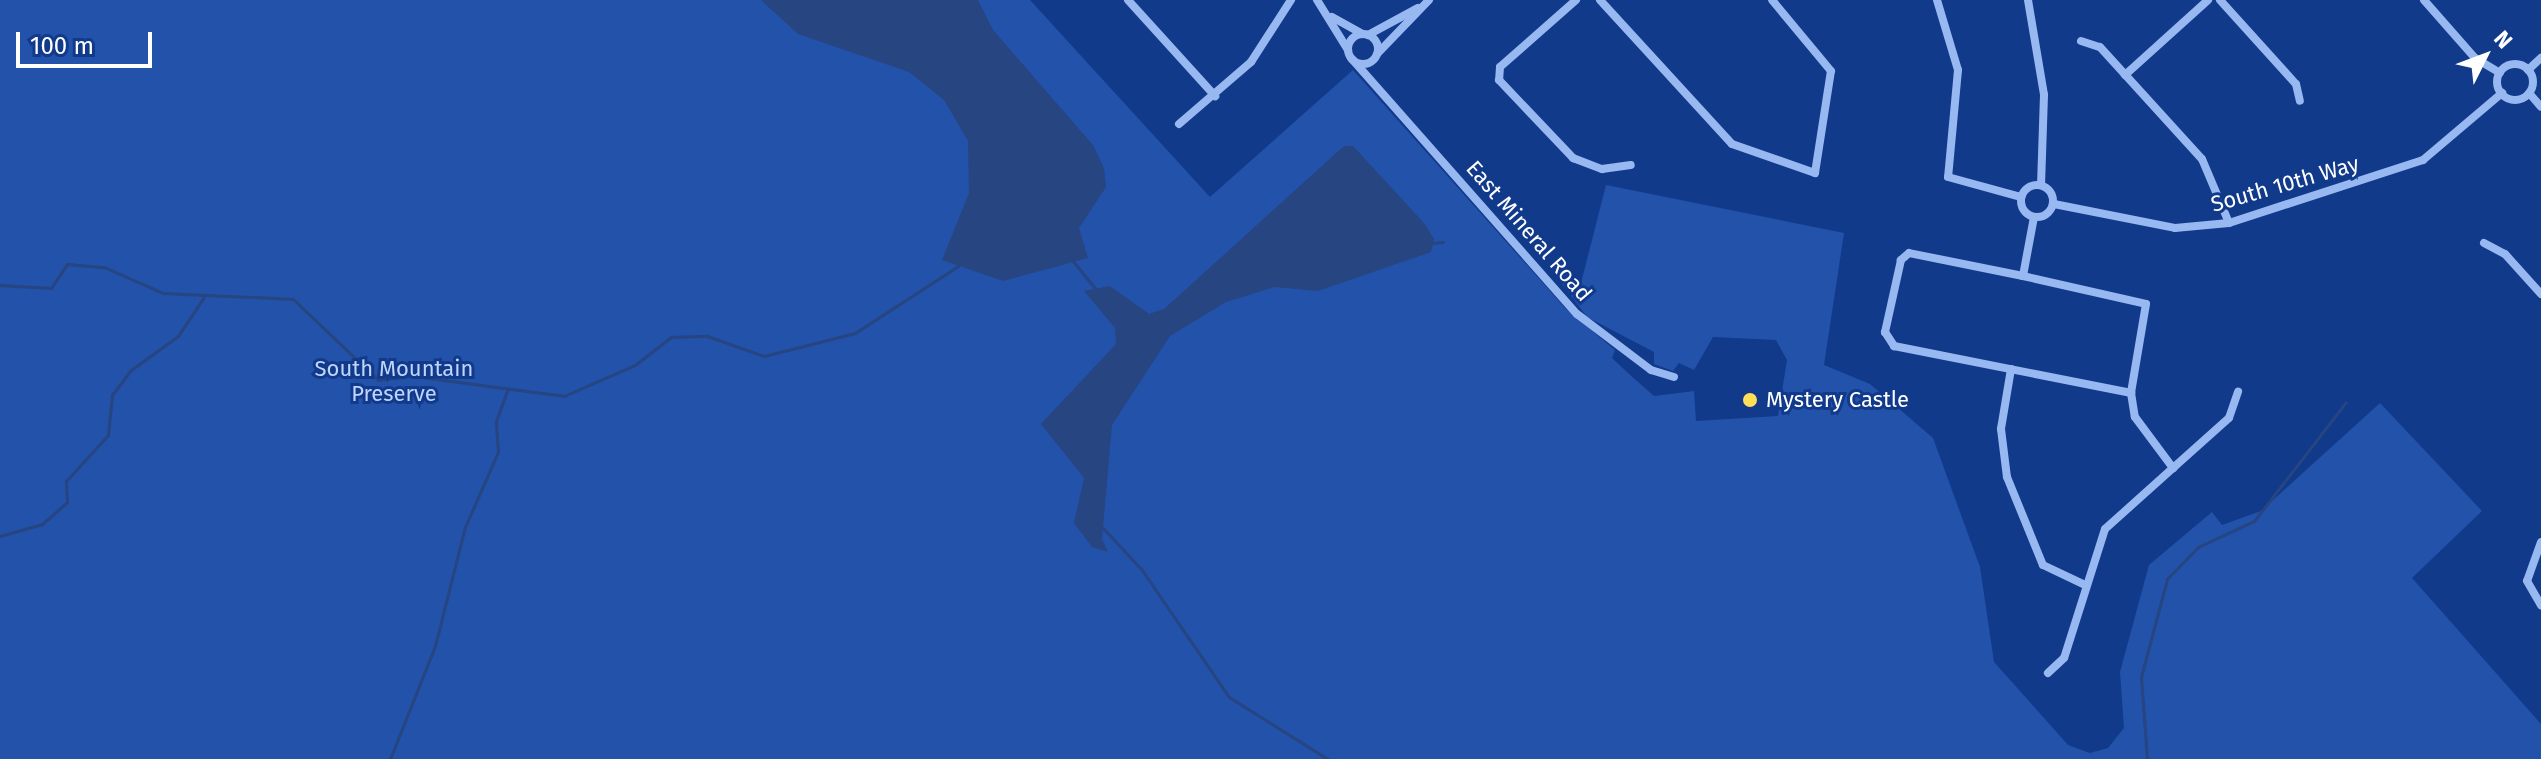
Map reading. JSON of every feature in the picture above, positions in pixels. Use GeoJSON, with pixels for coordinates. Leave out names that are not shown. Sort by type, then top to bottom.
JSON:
{"type":"FeatureCollection","features":[{"type":"Feature","properties":{"kind":"street"},"geometry":{"type":"LineString","coordinates":[[1128,0],[1215,96]]}},
{"type":"Feature","properties":{"kind":"street"},"geometry":{"type":"LineString","coordinates":[[1179,124],[1251,62],[1291,0]]}},
{"type":"Feature","properties":{"kind":"street","name":"East Mineral Road"},"geometry":{"type":"LineString","coordinates":[[1317,0],[1332,17],[1350,55],[1375,86],[1577,314],[1651,370],[1674,377]]}},
{"type":"Feature","properties":{"kind":"street"},"geometry":{"type":"LineString","coordinates":[[1576,0],[1497,73],[1573,158],[1602,169],[1631,165]]}},
{"type":"Feature","properties":{"kind":"street"},"geometry":{"type":"LineString","coordinates":[[1600,0],[1732,144],[1815,173],[1831,71],[1772,0]]}},
{"type":"Feature","properties":{"kind":"street"},"geometry":{"type":"LineString","coordinates":[[1937,0],[1958,70],[1948,177],[2021,197],[2034,217],[2023,276]]}},
{"type":"Feature","properties":{"kind":"street"},"geometry":{"type":"LineString","coordinates":[[2028,0],[2042,70],[2041,185],[2054,204],[2034,217]]}},
{"type":"Feature","properties":{"kind":"street"},"geometry":{"type":"LineString","coordinates":[[2125,75],[2208,0]]}},
{"type":"Feature","properties":{"kind":"street"},"geometry":{"type":"LineString","coordinates":[[2220,0],[2296,84],[2300,101]]}},
{"type":"Feature","properties":{"kind":"street"},"geometry":{"type":"LineString","coordinates":[[2424,0],[2475,58],[2500,73]]}},
{"type":"Feature","properties":{"kind":"street"},"geometry":{"type":"LineString","coordinates":[[1426,3],[1370,63],[1350,55],[1366,34],[1426,3]]}},
{"type":"Feature","properties":{"kind":"street","name":"East Mineral Road"},"geometry":{"type":"LineString","coordinates":[[1332,17],[1366,34]]}},
{"type":"Feature","properties":{"kind":"street"},"geometry":{"type":"LineString","coordinates":[[1366,34],[1377,55]]}},
{"type":"Feature","properties":{"kind":"street"},"geometry":{"type":"LineString","coordinates":[[2081,41],[2100,47],[2212,172],[2229,223]]}},
{"type":"Feature","properties":{"kind":"street"},"geometry":{"type":"LineString","coordinates":[[2541,58],[2528,70],[2529,93],[2541,107]]}},
{"type":"Feature","properties":{"kind":"street","name":"East Mineral Road"},"geometry":{"type":"LineString","coordinates":[[1370,63],[1375,86]]}},
{"type":"Feature","properties":{"kind":"street"},"geometry":{"type":"LineString","coordinates":[[2500,73],[2513,64],[2528,70]]}},
{"type":"Feature","properties":{"kind":"street"},"geometry":{"type":"LineString","coordinates":[[2500,73],[2502,93],[2515,100],[2529,93]]}},
{"type":"Feature","properties":{"kind":"street","name":"South 10th Way"},"geometry":{"type":"LineString","coordinates":[[2054,204],[2175,228],[2229,223],[2423,160],[2502,93]]}},
{"type":"Feature","properties":{"kind":"street"},"geometry":{"type":"LineString","coordinates":[[2021,197],[2041,185]]}},
{"type":"Feature","properties":{"kind":"street"},"geometry":{"type":"LineString","coordinates":[[2484,243],[2505,254],[2541,294]]}},
{"type":"Feature","properties":{"kind":"street"},"geometry":{"type":"LineString","coordinates":[[2131,393],[1894,346],[1885,332],[1901,260],[1909,253],[2146,304],[2131,393],[2135,417],[2173,468]]}},
{"type":"Feature","properties":{"kind":"street"},"geometry":{"type":"LineString","coordinates":[[2011,369],[2001,429],[2007,477],[2043,565],[2085,585]]}},
{"type":"Feature","properties":{"kind":"street"},"geometry":{"type":"LineString","coordinates":[[2048,673],[2064,658],[2105,529],[2229,418],[2238,392]]}},
{"type":"Feature","properties":{"kind":"street"},"geometry":{"type":"LineString","coordinates":[[2541,542],[2527,581],[2541,605]]}},
{"type":"Feature","properties":{"kind":"green space","name":"South Mountain Preserve"},"geometry":{"type":"Polygon","coordinates":[[[0,0],[1030,0],[1210,197],[1353,70],[1566,309],[1615,350],[1612,358],[1654,396],[1694,391],[1696,421],[1778,416],[1787,360],[1776,340],[1713,337],[1694,370],[1679,363],[1673,371],[1654,364],[1654,352],[1587,317],[1551,269],[1555,264],[1579,291],[1606,185],[1844,233],[1824,365],[1870,384],[1933,438],[1980,567],[1994,662],[2068,745],[2090,753],[2108,748],[2124,728],[2120,672],[2149,565],[2212,512],[2222,525],[2261,511],[2380,403],[2482,511],[2412,578],[2541,724],[2541,759],[0,759],[0,0]]]}},
{"type":"Feature","properties":{"kind":"shaded area"},"geometry":{"type":"Polygon","coordinates":[[[761,0],[978,0],[993,30],[1093,145],[1104,168],[1106,187],[1079,228],[1088,258],[1003,281],[942,260],[969,193],[968,141],[944,100],[909,72],[798,34],[761,0]]]}},
{"type":"Feature","properties":{"kind":"shaded area"},"geometry":{"type":"Polygon","coordinates":[[[1344,146],[1353,146],[1424,223],[1434,239],[1431,252],[1318,291],[1274,287],[1226,302],[1170,336],[1112,425],[1102,539],[1108,552],[1092,547],[1074,523],[1084,478],[1041,424],[1116,344],[1115,328],[1084,291],[1110,286],[1149,314],[1164,309],[1344,146]]]}},
{"type":"Feature","properties":{"kind":"waterway"},"geometry":{"type":"LineString","coordinates":[[1430,243],[1443,242]]}},
{"type":"Feature","properties":{"kind":"waterway"},"geometry":{"type":"LineString","coordinates":[[1073,261],[1096,289]]}},
{"type":"Feature","properties":{"kind":"waterway"},"geometry":{"type":"LineString","coordinates":[[0,285],[51,288],[67,264],[104,267],[163,293],[293,299],[378,380],[413,376],[564,396],[635,365],[671,337],[707,336],[764,356],[855,333],[958,266]]}},
{"type":"Feature","properties":{"kind":"waterway"},"geometry":{"type":"LineString","coordinates":[[0,536],[42,524],[67,502],[66,481],[108,435],[112,395],[131,370],[178,336],[204,297]]}},
{"type":"Feature","properties":{"kind":"waterway"},"geometry":{"type":"LineString","coordinates":[[390,759],[435,646],[465,527],[498,452],[496,421],[507,390]]}},
{"type":"Feature","properties":{"kind":"waterway"},"geometry":{"type":"LineString","coordinates":[[2147,759],[2141,677],[2167,579],[2198,547],[2254,521],[2346,402]]}},
{"type":"Feature","properties":{"kind":"waterway"},"geometry":{"type":"LineString","coordinates":[[1103,528],[1142,570],[1229,697],[1328,759]]}},
{"type":"Feature","properties":{"kind":"place","name":"Mystery Castle"},"geometry":{"type":"Point","coordinates":[1750,400]}}]}
